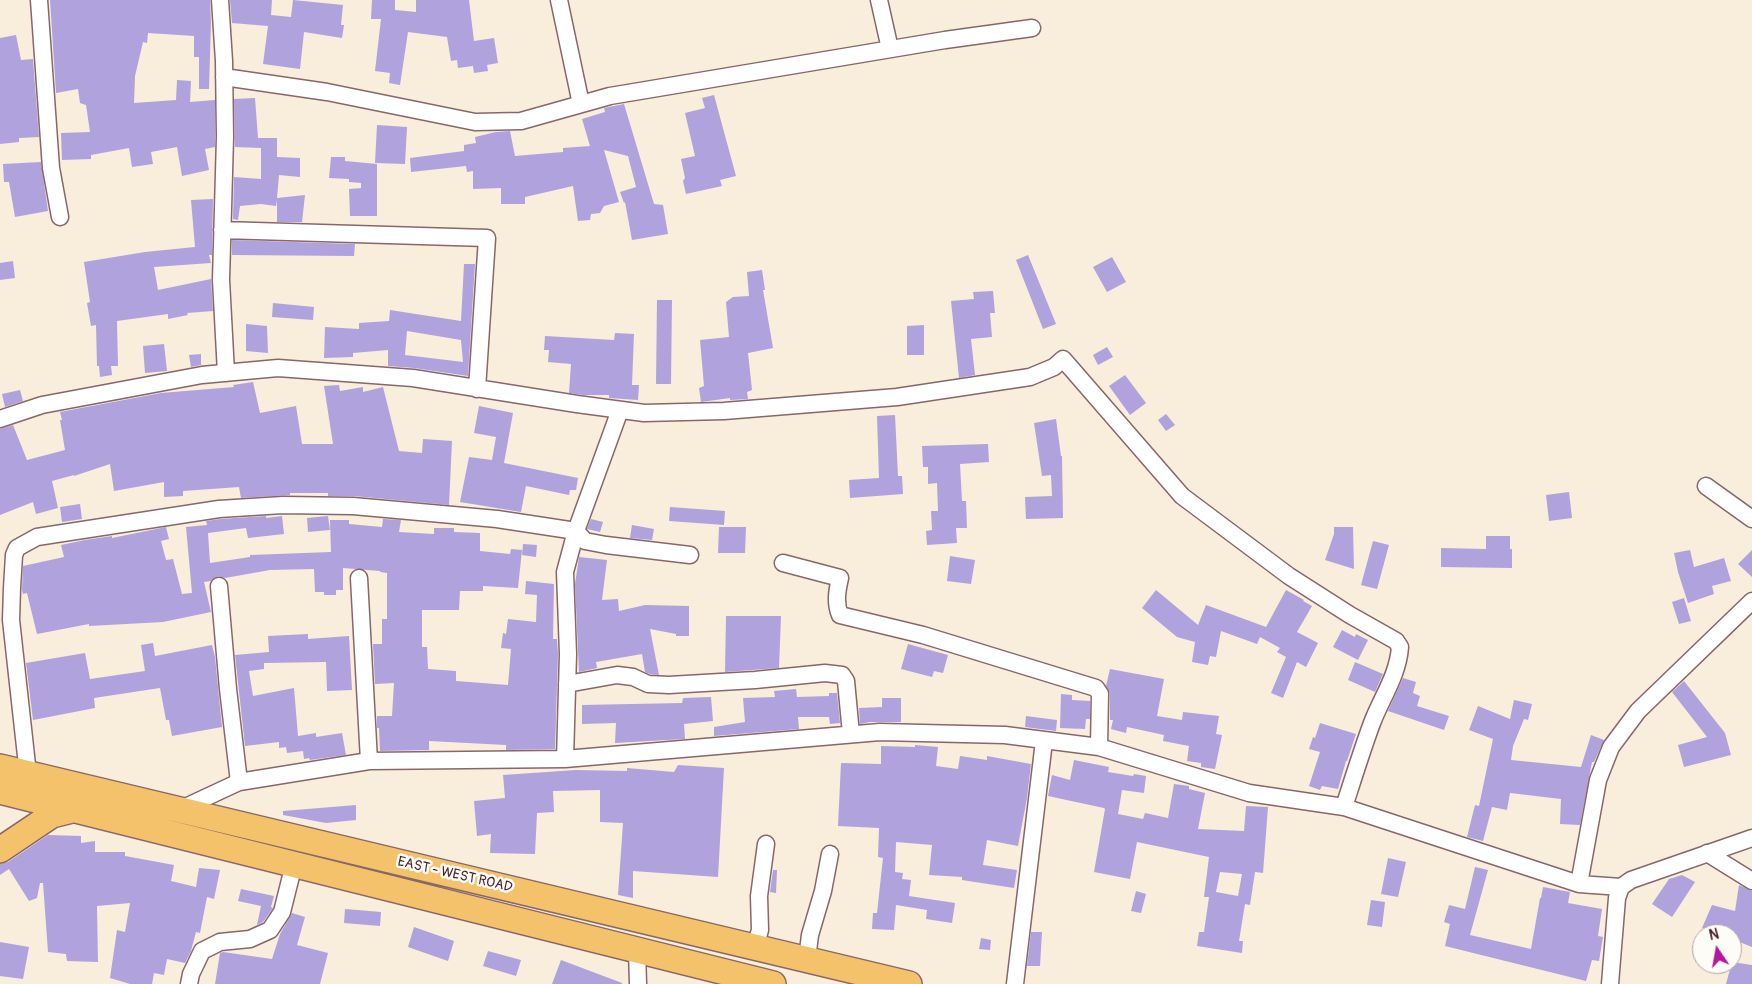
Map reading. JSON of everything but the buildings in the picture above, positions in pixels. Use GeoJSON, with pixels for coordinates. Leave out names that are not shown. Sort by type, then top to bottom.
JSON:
{"type":"FeatureCollection","features":[{"type":"Feature","properties":{"kind":"main road","name":"EAST - WEST ROAD"},"geometry":{"type":"LineString","coordinates":[[0,767],[909,984]]}},
{"type":"Feature","properties":{"kind":"main road","name":"EAST - WEST ROAD"},"geometry":{"type":"LineString","coordinates":[[0,791],[773,984]]}},
{"type":"Feature","properties":{"kind":"main road"},"geometry":{"type":"LineString","coordinates":[[0,850],[52,815],[76,809]]}},
{"type":"Feature","properties":{"kind":"street"},"geometry":{"type":"LineString","coordinates":[[39,0],[51,168],[60,217]]}},
{"type":"Feature","properties":{"kind":"street"},"geometry":{"type":"LineString","coordinates":[[220,0],[225,137],[221,280],[226,372]]}},
{"type":"Feature","properties":{"kind":"street"},"geometry":{"type":"LineString","coordinates":[[559,0],[581,104]]}},
{"type":"Feature","properties":{"kind":"street"},"geometry":{"type":"LineString","coordinates":[[880,0],[890,49]]}},
{"type":"Feature","properties":{"kind":"street"},"geometry":{"type":"LineString","coordinates":[[224,77],[326,92],[475,122],[522,121],[610,96],[890,49],[1032,28]]}},
{"type":"Feature","properties":{"kind":"street"},"geometry":{"type":"LineString","coordinates":[[222,230],[487,238],[477,389]]}},
{"type":"Feature","properties":{"kind":"street"},"geometry":{"type":"LineString","coordinates":[[0,419],[42,405],[202,375],[278,368],[412,378],[644,413],[724,411],[897,397],[1030,377],[1054,368],[1063,359],[1182,496],[1289,576],[1350,615],[1396,641],[1400,647],[1399,659],[1391,684],[1373,722],[1344,807]]}},
{"type":"Feature","properties":{"kind":"street"},"geometry":{"type":"LineString","coordinates":[[565,759],[568,654],[565,572],[576,532],[620,410]]}},
{"type":"Feature","properties":{"kind":"street"},"geometry":{"type":"LineString","coordinates":[[1706,486],[1752,519]]}},
{"type":"Feature","properties":{"kind":"street"},"geometry":{"type":"LineString","coordinates":[[28,774],[11,620],[12,588],[14,555],[17,548],[37,537],[219,509],[283,505],[352,506],[497,519],[576,532],[584,541],[690,555]]}},
{"type":"Feature","properties":{"kind":"street"},"geometry":{"type":"LineString","coordinates":[[783,563],[840,578],[837,588],[837,607],[840,615],[923,636],[1096,688],[1100,694],[1099,747]]}},
{"type":"Feature","properties":{"kind":"street"},"geometry":{"type":"LineString","coordinates":[[359,578],[369,761]]}},
{"type":"Feature","properties":{"kind":"street"},"geometry":{"type":"LineString","coordinates":[[219,586],[228,689],[239,782]]}},
{"type":"Feature","properties":{"kind":"street"},"geometry":{"type":"LineString","coordinates":[[1579,884],[1598,780],[1611,747],[1638,711],[1752,601]]}},
{"type":"Feature","properties":{"kind":"street"},"geometry":{"type":"LineString","coordinates":[[567,684],[617,675],[633,678],[648,684],[669,685],[755,680],[825,673],[842,675],[846,681],[851,734]]}},
{"type":"Feature","properties":{"kind":"street"},"geometry":{"type":"LineString","coordinates":[[179,810],[239,782],[369,761],[565,759],[880,732],[1005,736],[1099,747],[1249,792],[1344,807],[1579,884],[1621,888]]}},
{"type":"Feature","properties":{"kind":"street"},"geometry":{"type":"LineString","coordinates":[[1015,984],[1044,741]]}},
{"type":"Feature","properties":{"kind":"street"},"geometry":{"type":"LineString","coordinates":[[1610,984],[1617,898],[1621,888],[1630,880],[1752,838]]}},
{"type":"Feature","properties":{"kind":"street"},"geometry":{"type":"LineString","coordinates":[[755,947],[760,930],[759,896],[766,844]]}},
{"type":"Feature","properties":{"kind":"street"},"geometry":{"type":"LineString","coordinates":[[807,959],[810,935],[823,891],[830,854]]}},
{"type":"Feature","properties":{"kind":"street"},"geometry":{"type":"LineString","coordinates":[[1707,854],[1752,881]]}},
{"type":"Feature","properties":{"kind":"street"},"geometry":{"type":"LineString","coordinates":[[189,984],[191,974],[202,951],[220,942],[250,939],[270,930],[282,912],[294,864]]}},
{"type":"Feature","properties":{"kind":"street"},"geometry":{"type":"LineString","coordinates":[[637,950],[638,984]]}}]}
